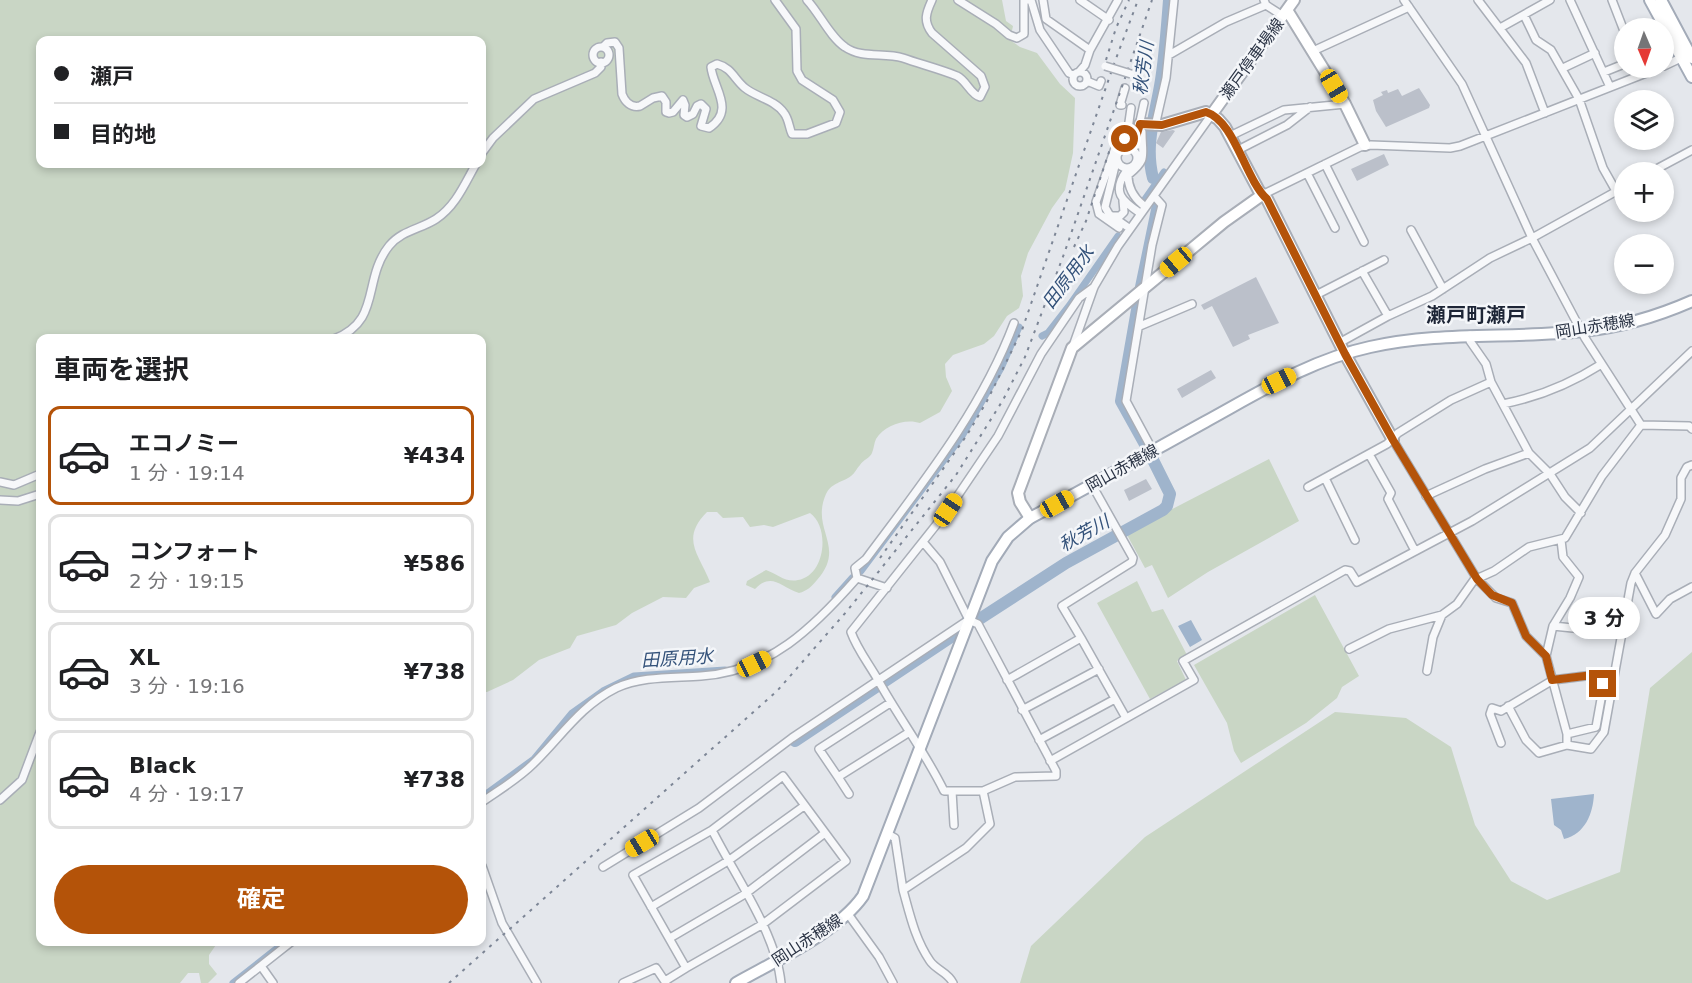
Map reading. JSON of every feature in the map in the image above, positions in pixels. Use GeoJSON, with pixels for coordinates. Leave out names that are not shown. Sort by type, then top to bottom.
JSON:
{"type":"FeatureCollection","features":[{"type":"Feature","properties":{"kind":"main road","name":"瀬戸停車場線"},"geometry":{"type":"LineString","coordinates":[[1140,129],[1202,112],[1212,114],[1294,0]]}},
{"type":"Feature","properties":{"kind":"main road"},"geometry":{"type":"LineString","coordinates":[[1650,0],[1688,56]]}},
{"type":"Feature","properties":{"kind":"main road"},"geometry":{"type":"LineString","coordinates":[[1660,0],[1688,56],[1692,77]]}},
{"type":"Feature","properties":{"kind":"main road"},"geometry":{"type":"LineString","coordinates":[[1285,13],[1313,51],[1345,104],[1365,145]]}},
{"type":"Feature","properties":{"kind":"main road"},"geometry":{"type":"LineString","coordinates":[[1212,114],[1230,136],[1262,195],[1267,199],[1339,343],[1393,440]]}},
{"type":"Feature","properties":{"kind":"main road"},"geometry":{"type":"LineString","coordinates":[[1030,518],[1020,502],[1018,493],[1072,348],[1224,222],[1262,195]]}},
{"type":"Feature","properties":{"kind":"main road","name":"岡山赤穂線"},"geometry":{"type":"LineString","coordinates":[[736,983],[777,960],[848,914],[862,896],[921,750],[969,620],[999,549],[1008,537],[1030,518],[1279,381],[1345,354],[1412,339],[1582,331],[1640,320],[1692,302]]}},
{"type":"Feature","properties":{"kind":"street"},"geometry":{"type":"LineString","coordinates":[[601,62],[595,58],[596,49],[607,43],[615,42],[620,48],[622,94],[625,101],[630,105],[640,106],[653,98],[662,96],[666,102],[666,112],[669,113],[673,112],[683,100],[687,117],[693,114],[701,104],[706,109],[701,126],[709,128],[713,125],[722,110],[719,87],[711,67],[717,64],[731,70],[742,86],[754,95],[778,107],[787,118],[792,134],[799,136],[807,134],[836,123],[840,112],[833,100],[802,80],[797,71],[796,29],[775,0]]}},
{"type":"Feature","properties":{"kind":"street"},"geometry":{"type":"LineString","coordinates":[[807,0],[821,15],[837,41],[846,49],[860,54],[892,55],[956,76],[980,97],[985,87],[981,76],[927,27],[925,20],[932,0]]}},
{"type":"Feature","properties":{"kind":"street"},"geometry":{"type":"LineString","coordinates":[[958,0],[1009,35],[1017,38],[1021,37],[1024,29],[1027,0]]}},
{"type":"Feature","properties":{"kind":"street"},"geometry":{"type":"LineString","coordinates":[[1027,0],[1040,30],[1070,73],[1082,76],[1099,86],[1101,81]]}},
{"type":"Feature","properties":{"kind":"street"},"geometry":{"type":"LineString","coordinates":[[1043,0],[1046,20],[1090,50]]}},
{"type":"Feature","properties":{"kind":"street"},"geometry":{"type":"LineString","coordinates":[[1080,0],[1109,20]]}},
{"type":"Feature","properties":{"kind":"street"},"geometry":{"type":"LineString","coordinates":[[1082,76],[1090,50],[1109,20],[1118,0]]}},
{"type":"Feature","properties":{"kind":"street"},"geometry":{"type":"LineString","coordinates":[[1130,228],[1106,211],[1105,200],[1118,155],[1127,137],[1140,129],[1166,78],[1174,0]]}},
{"type":"Feature","properties":{"kind":"street"},"geometry":{"type":"LineString","coordinates":[[1404,0],[1462,84],[1532,238],[1600,365],[1641,425]]}},
{"type":"Feature","properties":{"kind":"street"},"geometry":{"type":"LineString","coordinates":[[1500,28],[1550,0]]}},
{"type":"Feature","properties":{"kind":"street"},"geometry":{"type":"LineString","coordinates":[[1570,0],[1610,87]]}},
{"type":"Feature","properties":{"kind":"street"},"geometry":{"type":"LineString","coordinates":[[1612,0],[1619,18]]}},
{"type":"Feature","properties":{"kind":"street"},"geometry":{"type":"LineString","coordinates":[[1480,1],[1526,63],[1545,113]]}},
{"type":"Feature","properties":{"kind":"street"},"geometry":{"type":"LineString","coordinates":[[1169,55],[1226,22],[1265,3],[1285,13]]}},
{"type":"Feature","properties":{"kind":"street"},"geometry":{"type":"LineString","coordinates":[[1313,51],[1409,7]]}},
{"type":"Feature","properties":{"kind":"street"},"geometry":{"type":"LineString","coordinates":[[1524,15],[1536,40],[1551,50],[1580,99],[1603,168],[1614,188]]}},
{"type":"Feature","properties":{"kind":"street"},"geometry":{"type":"LineString","coordinates":[[601,62],[609,57],[609,52],[603,47]]}},
{"type":"Feature","properties":{"kind":"street"},"geometry":{"type":"LineString","coordinates":[[1563,68],[1595,53]]}},
{"type":"Feature","properties":{"kind":"street"},"geometry":{"type":"LineString","coordinates":[[1674,62],[1688,56]]}},
{"type":"Feature","properties":{"kind":"street"},"geometry":{"type":"LineString","coordinates":[[486,148],[534,99],[595,73],[601,67],[601,62]]}},
{"type":"Feature","properties":{"kind":"street"},"geometry":{"type":"LineString","coordinates":[[1106,66],[1131,74]]}},
{"type":"Feature","properties":{"kind":"street"},"geometry":{"type":"LineString","coordinates":[[1604,72],[1614,68]]}},
{"type":"Feature","properties":{"kind":"street"},"geometry":{"type":"LineString","coordinates":[[1262,195],[1365,145],[1450,148],[1633,78]]}},
{"type":"Feature","properties":{"kind":"street"},"geometry":{"type":"LineString","coordinates":[[1122,105],[1120,105],[1125,88]]}},
{"type":"Feature","properties":{"kind":"street"},"geometry":{"type":"LineString","coordinates":[[1111,216],[1122,214],[1125,209],[1120,197],[1120,186],[1125,172],[1137,162],[1144,103]]}},
{"type":"Feature","properties":{"kind":"street"},"geometry":{"type":"LineString","coordinates":[[1230,136],[1284,110],[1345,104]]}},
{"type":"Feature","properties":{"kind":"street"},"geometry":{"type":"LineString","coordinates":[[1238,150],[1287,125],[1310,107]]}},
{"type":"Feature","properties":{"kind":"street"},"geometry":{"type":"LineString","coordinates":[[1131,108],[1140,129],[1142,161],[1138,168],[1128,175],[1128,180],[1133,197],[1142,209]]}},
{"type":"Feature","properties":{"kind":"street"},"geometry":{"type":"LineString","coordinates":[[1072,348],[1094,287],[1142,209],[1154,196],[1212,114]]}},
{"type":"Feature","properties":{"kind":"street"},"geometry":{"type":"LineString","coordinates":[[1119,228],[1099,214],[1096,202],[1119,137],[1124,130],[1140,129]]}},
{"type":"Feature","properties":{"kind":"street"},"geometry":{"type":"LineString","coordinates":[[1118,155],[1125,148],[1131,149],[1137,156]]}},
{"type":"Feature","properties":{"kind":"street"},"geometry":{"type":"LineString","coordinates":[[1670,162],[1692,150]]}},
{"type":"Feature","properties":{"kind":"street"},"geometry":{"type":"LineString","coordinates":[[1118,155],[1121,166],[1129,168]]}},
{"type":"Feature","properties":{"kind":"street"},"geometry":{"type":"LineString","coordinates":[[1325,164],[1364,242]]}},
{"type":"Feature","properties":{"kind":"street"},"geometry":{"type":"LineString","coordinates":[[345,334],[354,330],[363,318],[376,269],[390,244],[405,232],[426,225],[446,211],[456,200],[474,168]]}},
{"type":"Feature","properties":{"kind":"street"},"geometry":{"type":"LineString","coordinates":[[1307,172],[1335,228]]}},
{"type":"Feature","properties":{"kind":"street"},"geometry":{"type":"LineString","coordinates":[[1339,343],[1443,289],[1490,258],[1614,193]]}},
{"type":"Feature","properties":{"kind":"street"},"geometry":{"type":"LineString","coordinates":[[1153,451],[1126,401],[1140,326],[1141,292],[1162,205],[1154,196]]}},
{"type":"Feature","properties":{"kind":"street"},"geometry":{"type":"LineString","coordinates":[[1123,201],[1142,209]]}},
{"type":"Feature","properties":{"kind":"street"},"geometry":{"type":"LineString","coordinates":[[1411,230],[1443,289]]}},
{"type":"Feature","properties":{"kind":"street"},"geometry":{"type":"LineString","coordinates":[[1316,296],[1384,260]]}},
{"type":"Feature","properties":{"kind":"street"},"geometry":{"type":"LineString","coordinates":[[1362,271],[1388,316]]}},
{"type":"Feature","properties":{"kind":"street"},"geometry":{"type":"LineString","coordinates":[[923,542],[931,549],[969,620],[978,624],[1050,760],[1056,776],[1015,777],[983,791],[944,791],[928,759],[908,733],[855,643],[851,632],[948,510],[998,436],[1041,354],[1079,298],[1094,287]]}},
{"type":"Feature","properties":{"kind":"street"},"geometry":{"type":"LineString","coordinates":[[1140,326],[1192,304]]}},
{"type":"Feature","properties":{"kind":"street"},"geometry":{"type":"LineString","coordinates":[[857,578],[855,568],[866,560],[972,410],[997,364],[1014,323]]}},
{"type":"Feature","properties":{"kind":"street"},"geometry":{"type":"LineString","coordinates":[[1470,335],[1470,341],[1486,364],[1491,382],[1529,453],[1550,474],[1565,497],[1581,513]]}},
{"type":"Feature","properties":{"kind":"street"},"geometry":{"type":"LineString","coordinates":[[1050,760],[1194,680],[1183,661],[1345,570],[1350,571],[1357,582],[1550,474],[1590,448],[1691,354]]}},
{"type":"Feature","properties":{"kind":"street"},"geometry":{"type":"LineString","coordinates":[[1503,404],[1533,398],[1581,377],[1600,365]]}},
{"type":"Feature","properties":{"kind":"street"},"geometry":{"type":"LineString","coordinates":[[1308,487],[1370,454],[1393,440],[1398,433],[1451,400],[1491,382]]}},
{"type":"Feature","properties":{"kind":"street"},"geometry":{"type":"LineString","coordinates":[[1641,425],[1689,426],[1692,429]]}},
{"type":"Feature","properties":{"kind":"street"},"geometry":{"type":"LineString","coordinates":[[1349,649],[1389,629],[1442,615],[1451,610],[1467,587],[1477,579],[1494,571],[1529,547],[1561,540],[1571,531],[1602,476],[1641,425]]}},
{"type":"Feature","properties":{"kind":"street"},"geometry":{"type":"LineString","coordinates":[[1393,440],[1477,579],[1492,595],[1512,603],[1526,636],[1546,656]]}},
{"type":"Feature","properties":{"kind":"street"},"geometry":{"type":"LineString","coordinates":[[1426,496],[1485,469],[1529,453]]}},
{"type":"Feature","properties":{"kind":"street"},"geometry":{"type":"LineString","coordinates":[[1370,454],[1391,493],[1388,499],[1415,551]]}},
{"type":"Feature","properties":{"kind":"street"},"geometry":{"type":"LineString","coordinates":[[1508,706],[1526,740],[1539,753],[1567,746],[1591,749],[1604,732],[1635,573],[1665,535],[1681,499],[1681,478],[1687,467],[1692,465]]}},
{"type":"Feature","properties":{"kind":"street"},"geometry":{"type":"LineString","coordinates":[[0,482],[14,485],[36,476]]}},
{"type":"Feature","properties":{"kind":"street"},"geometry":{"type":"LineString","coordinates":[[1325,478],[1355,540]]}},
{"type":"Feature","properties":{"kind":"street"},"geometry":{"type":"LineString","coordinates":[[1092,485],[1133,558],[1132,562],[1062,606],[1125,718]]}},
{"type":"Feature","properties":{"kind":"street"},"geometry":{"type":"LineString","coordinates":[[0,500],[18,501],[36,495]]}},
{"type":"Feature","properties":{"kind":"street"},"geometry":{"type":"LineString","coordinates":[[1561,540],[1563,557],[1579,577],[1570,598],[1553,626],[1546,656],[1567,734],[1567,746]]}},
{"type":"Feature","properties":{"kind":"street"},"geometry":{"type":"LineString","coordinates":[[907,563],[931,549]]}},
{"type":"Feature","properties":{"kind":"street"},"geometry":{"type":"LineString","coordinates":[[1635,573],[1656,614],[1670,599],[1692,587]]}},
{"type":"Feature","properties":{"kind":"street"},"geometry":{"type":"LineString","coordinates":[[857,578],[887,588]]}},
{"type":"Feature","properties":{"kind":"street"},"geometry":{"type":"LineString","coordinates":[[486,799],[525,772],[593,701],[615,688],[639,680],[723,675],[754,664],[795,642],[831,609],[857,578]]}},
{"type":"Feature","properties":{"kind":"street"},"geometry":{"type":"LineString","coordinates":[[1427,671],[1433,637],[1442,615]]}},
{"type":"Feature","properties":{"kind":"street"},"geometry":{"type":"LineString","coordinates":[[603,867],[699,808],[792,738],[969,620]]}},
{"type":"Feature","properties":{"kind":"street"},"geometry":{"type":"LineString","coordinates":[[1553,626],[1622,633]]}},
{"type":"Feature","properties":{"kind":"street"},"geometry":{"type":"LineString","coordinates":[[1006,680],[1081,638]]}},
{"type":"Feature","properties":{"kind":"street"},"geometry":{"type":"LineString","coordinates":[[1022,710],[1098,669]]}},
{"type":"Feature","properties":{"kind":"street"},"geometry":{"type":"LineString","coordinates":[[1501,743],[1490,714],[1492,708],[1502,711],[1552,680],[1593,675],[1603,684],[1596,727],[1567,734]]}},
{"type":"Feature","properties":{"kind":"street"},"geometry":{"type":"LineString","coordinates":[[1039,740],[1115,699]]}},
{"type":"Feature","properties":{"kind":"street"},"geometry":{"type":"LineString","coordinates":[[849,794],[819,749],[890,703]]}},
{"type":"Feature","properties":{"kind":"street"},"geometry":{"type":"LineString","coordinates":[[838,777],[908,733]]}},
{"type":"Feature","properties":{"kind":"street"},"geometry":{"type":"LineString","coordinates":[[0,800],[22,780],[36,743]]}},
{"type":"Feature","properties":{"kind":"street"},"geometry":{"type":"LineString","coordinates":[[623,983],[656,968],[666,982],[763,924],[846,861],[783,776],[712,830],[633,875],[686,968]]}},
{"type":"Feature","properties":{"kind":"street"},"geometry":{"type":"LineString","coordinates":[[952,791],[954,825]]}},
{"type":"Feature","properties":{"kind":"street"},"geometry":{"type":"LineString","coordinates":[[903,890],[966,849],[990,824],[983,791]]}},
{"type":"Feature","properties":{"kind":"street"},"geometry":{"type":"LineString","coordinates":[[651,907],[728,861],[804,806]]}},
{"type":"Feature","properties":{"kind":"street"},"geometry":{"type":"LineString","coordinates":[[712,830],[763,924],[777,960],[781,983]]}},
{"type":"Feature","properties":{"kind":"street"},"geometry":{"type":"LineString","coordinates":[[670,938],[745,894],[825,833]]}},
{"type":"Feature","properties":{"kind":"street"},"geometry":{"type":"LineString","coordinates":[[888,834],[895,838],[903,890],[918,942],[932,964],[950,976],[953,983]]}},
{"type":"Feature","properties":{"kind":"street"},"geometry":{"type":"LineString","coordinates":[[486,877],[502,923],[517,945],[537,983]]}},
{"type":"Feature","properties":{"kind":"street"},"geometry":{"type":"LineString","coordinates":[[848,914],[879,957],[893,983]]}},
{"type":"Feature","properties":{"kind":"street"},"geometry":{"type":"LineString","coordinates":[[239,983],[286,946]]}},
{"type":"Feature","properties":{"kind":"street"},"geometry":{"type":"LineString","coordinates":[[261,966],[273,983]]}},
{"type":"Feature","properties":{"kind":"green space"},"geometry":{"type":"Polygon","coordinates":[[[0,0],[1002,0],[1006,21],[1013,26],[1010,40],[1020,47],[1037,53],[1060,84],[1075,98],[1073,153],[1065,190],[1052,208],[1028,253],[1021,276],[1023,296],[1019,308],[1007,316],[994,336],[984,344],[953,355],[945,364],[946,377],[952,391],[940,412],[920,423],[902,422],[884,430],[876,439],[870,456],[851,476],[828,490],[822,507],[822,518],[829,557],[817,580],[802,592],[799,593],[771,581],[766,581],[755,589],[746,585],[747,581],[766,570],[794,581],[807,576],[814,569],[822,550],[822,539],[816,520],[810,513],[773,527],[764,525],[750,527],[743,517],[723,518],[717,512],[707,512],[699,522],[693,539],[697,555],[710,582],[694,588],[686,598],[663,597],[632,613],[616,625],[577,636],[570,648],[539,660],[513,680],[486,692],[486,334],[36,334],[36,946],[215,946],[209,955],[209,964],[217,974],[208,983],[201,983],[199,973],[188,973],[180,983],[0,983],[0,0]]]}},
{"type":"Feature","properties":{"kind":"green space"},"geometry":{"type":"Polygon","coordinates":[[[1269,459],[1299,521],[1208,572],[1168,598],[1152,565],[1145,568],[1126,533],[1269,459]]]}},
{"type":"Feature","properties":{"kind":"green space"},"geometry":{"type":"Polygon","coordinates":[[[1137,581],[1152,612],[1163,609],[1187,655],[1177,661],[1186,680],[1150,699],[1097,603],[1137,581]]]}},
{"type":"Feature","properties":{"kind":"green space"},"geometry":{"type":"Polygon","coordinates":[[[1315,595],[1359,676],[1342,687],[1337,698],[1306,723],[1241,763],[1234,751],[1227,723],[1194,665],[1315,595]]]}},
{"type":"Feature","properties":{"kind":"green space"},"geometry":{"type":"Polygon","coordinates":[[[1692,652],[1692,983],[1020,983],[1031,946],[1145,837],[1335,712],[1406,718],[1451,747],[1475,825],[1511,881],[1547,900],[1620,872],[1650,688],[1692,652]]]}},
{"type":"Feature","properties":{"kind":"water"},"geometry":{"type":"Polygon","coordinates":[[[1191,620],[1202,640],[1190,647],[1178,626],[1191,620]]]}},
{"type":"Feature","properties":{"kind":"water"},"geometry":{"type":"Polygon","coordinates":[[[1594,794],[1590,816],[1582,828],[1564,839],[1561,830],[1554,825],[1551,799],[1594,794]]]}},
{"type":"Feature","properties":{"kind":"building"},"geometry":{"type":"Polygon","coordinates":[[[1419,88],[1430,105],[1429,108],[1386,127],[1376,111],[1373,100],[1383,95],[1381,92],[1387,90],[1388,93],[1398,89],[1402,96],[1419,88]]]}},
{"type":"Feature","properties":{"kind":"building"},"geometry":{"type":"Polygon","coordinates":[[[1175,131],[1163,148],[1156,143],[1161,132],[1175,131]]]}},
{"type":"Feature","properties":{"kind":"building"},"geometry":{"type":"Polygon","coordinates":[[[1384,154],[1389,165],[1357,181],[1351,169],[1384,154]]]}},
{"type":"Feature","properties":{"kind":"building"},"geometry":{"type":"Polygon","coordinates":[[[1256,277],[1279,323],[1248,335],[1250,339],[1233,347],[1212,306],[1204,310],[1201,305],[1256,277]]]}},
{"type":"Feature","properties":{"kind":"building"},"geometry":{"type":"Polygon","coordinates":[[[1211,370],[1216,378],[1182,398],[1177,389],[1211,370]]]}},
{"type":"Feature","properties":{"kind":"building"},"geometry":{"type":"Polygon","coordinates":[[[1146,479],[1152,489],[1129,501],[1124,490],[1146,479]]]}},
{"type":"Feature","properties":{"kind":"waterway","name":"秋芳川"},"geometry":{"type":"LineString","coordinates":[[1153,178],[1150,141],[1162,70],[1169,0]]}},
{"type":"Feature","properties":{"kind":"waterway","name":"田原用水"},"geometry":{"type":"LineString","coordinates":[[1143,202],[1164,172]]}},
{"type":"Feature","properties":{"kind":"waterway","name":"秋芳川"},"geometry":{"type":"LineString","coordinates":[[1146,446],[1121,401],[1158,205]]}},
{"type":"Feature","properties":{"kind":"waterway","name":"田原用水"},"geometry":{"type":"LineString","coordinates":[[1042,336],[1048,333],[1069,306],[1118,236]]}},
{"type":"Feature","properties":{"kind":"waterway","name":"田原用水"},"geometry":{"type":"LineString","coordinates":[[861,571],[962,436],[1001,368],[1019,327]]}},
{"type":"Feature","properties":{"kind":"waterway","name":"秋芳川"},"geometry":{"type":"LineString","coordinates":[[978,620],[1066,563],[1163,510],[1167,506],[1170,494],[1153,460]]}},
{"type":"Feature","properties":{"kind":"waterway","name":"田原用水"},"geometry":{"type":"LineString","coordinates":[[835,597],[852,578]]}},
{"type":"Feature","properties":{"kind":"waterway","name":"秋芳川"},"geometry":{"type":"LineString","coordinates":[[795,741],[960,631]]}},
{"type":"Feature","properties":{"kind":"waterway","name":"田原用水"},"geometry":{"type":"LineString","coordinates":[[486,794],[534,759],[572,713],[603,691],[634,676],[725,670]]}},
{"type":"Feature","properties":{"kind":"waterway","name":"田原用水"},"geometry":{"type":"LineString","coordinates":[[233,983],[280,946]]}},
{"type":"Feature","properties":{"kind":"railway"},"geometry":{"type":"LineString","coordinates":[[1106,60],[1116,28],[1129,0]]}},
{"type":"Feature","properties":{"kind":"railway"},"geometry":{"type":"LineString","coordinates":[[880,558],[967,435],[987,401],[1022,330],[1138,0]]}},
{"type":"Feature","properties":{"kind":"railway"},"geometry":{"type":"LineString","coordinates":[[449,983],[777,691],[847,611],[956,475],[1003,400],[1025,357],[1064,254],[1152,0]]}},
{"type":"Feature","properties":{"kind":"railway"},"geometry":{"type":"LineString","coordinates":[[1074,247],[1086,221],[1112,143]]}},
{"type":"Feature","properties":{"kind":"district","name":"瀬戸町瀬戸"},"geometry":{"type":"Point","coordinates":[1476,315]}},
{"type":"Feature","properties":{"kind":"route"},"geometry":{"type":"LineString","coordinates":[[1125,139],[1132,135],[1136,137],[1140,124],[1162,125],[1202,112],[1210,112],[1218,119],[1225,127],[1259,191],[1267,199],[1345,354],[1393,440],[1477,579],[1496,598],[1512,603],[1517,610],[1526,636],[1546,656],[1552,680],[1593,675],[1603,684]]}}]}
